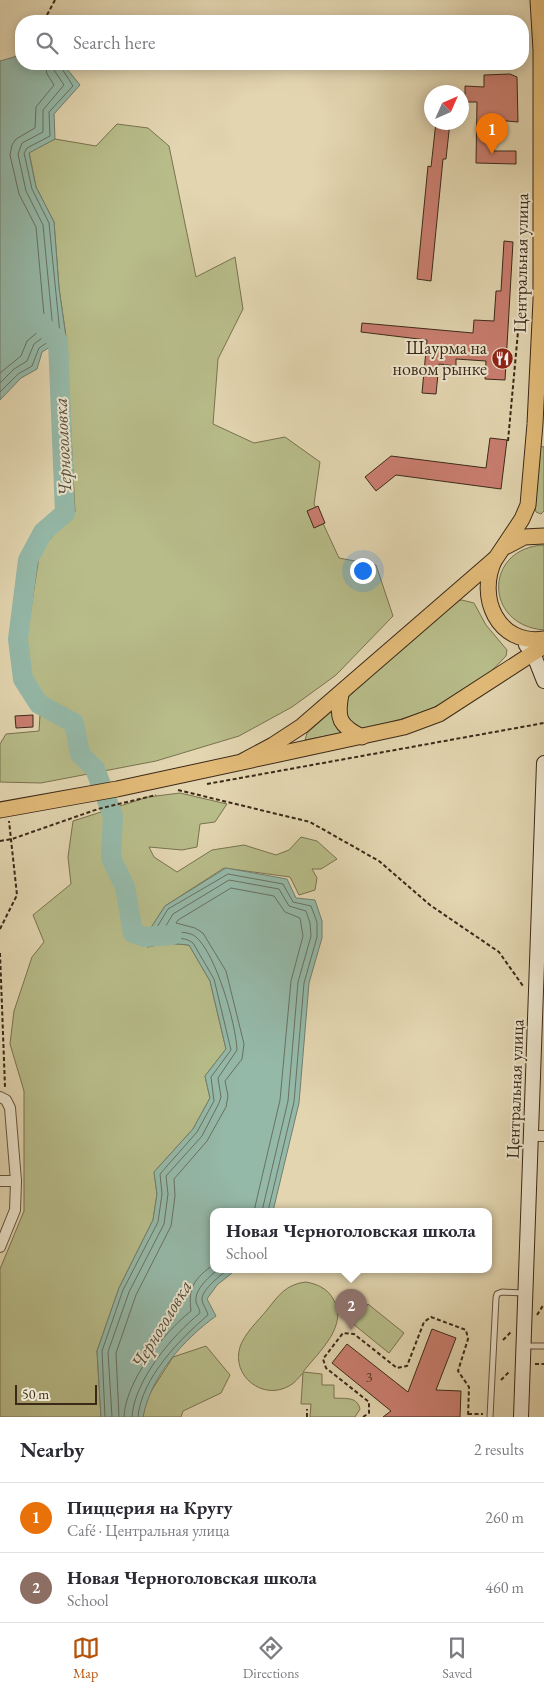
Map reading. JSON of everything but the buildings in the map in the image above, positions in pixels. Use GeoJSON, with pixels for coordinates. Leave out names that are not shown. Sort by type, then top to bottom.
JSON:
{"type":"FeatureCollection","features":[{"type":"Feature","properties":{"kind":"main road","name":"Центральная улица"},"geometry":{"type":"LineString","coordinates":[[500,553],[522,519],[528,505],[535,424],[540,300],[542,50],[538,0]]}},
{"type":"Feature","properties":{"kind":"main road"},"geometry":{"type":"LineString","coordinates":[[244,761],[274,746],[302,726],[341,694],[500,553],[524,537],[544,536]]}},
{"type":"Feature","properties":{"kind":"main road"},"geometry":{"type":"LineString","coordinates":[[500,553],[488,578],[488,600],[494,614],[503,625],[515,634],[527,638],[544,639]]}},
{"type":"Feature","properties":{"kind":"main road"},"geometry":{"type":"LineString","coordinates":[[2,809],[118,790],[244,761],[362,737],[404,726],[439,714],[539,649]]}},
{"type":"Feature","properties":{"kind":"main road"},"geometry":{"type":"LineString","coordinates":[[341,694],[338,708],[341,721],[348,730],[362,737]]}},
{"type":"Feature","properties":{"kind":"street"},"geometry":{"type":"LineString","coordinates":[[515,634],[539,649],[544,681]]}},
{"type":"Feature","properties":{"kind":"street","name":"Центральная улица"},"geometry":{"type":"LineString","coordinates":[[521,1417],[525,1293],[538,1136],[544,763]]}},
{"type":"Feature","properties":{"kind":"street"},"geometry":{"type":"LineString","coordinates":[[0,1247],[15,1210],[16,1181],[10,1108],[3,1098]]}},
{"type":"Feature","properties":{"kind":"street"},"geometry":{"type":"LineString","coordinates":[[0,1181],[16,1181]]}},
{"type":"Feature","properties":{"kind":"lane"},"geometry":{"type":"LineString","coordinates":[[490,1417],[497,1294],[502,1292],[525,1293]]}},
{"type":"Feature","properties":{"kind":"lane"},"geometry":{"type":"LineString","coordinates":[[523,1346],[544,1346]]}},
{"type":"Feature","properties":{"kind":"path"},"geometry":{"type":"LineString","coordinates":[[47,15],[55,0]]}},
{"type":"Feature","properties":{"kind":"path"},"geometry":{"type":"LineString","coordinates":[[508,441],[521,299]]}},
{"type":"Feature","properties":{"kind":"path"},"geometry":{"type":"LineString","coordinates":[[207,784],[544,722]]}},
{"type":"Feature","properties":{"kind":"path"},"geometry":{"type":"LineString","coordinates":[[170,792],[188,788]]}},
{"type":"Feature","properties":{"kind":"path"},"geometry":{"type":"LineString","coordinates":[[178,790],[310,822],[379,861],[430,905],[499,952],[527,992]]}},
{"type":"Feature","properties":{"kind":"path"},"geometry":{"type":"LineString","coordinates":[[0,840],[12,839],[98,809],[160,794]]}},
{"type":"Feature","properties":{"kind":"path"},"geometry":{"type":"LineString","coordinates":[[0,929],[17,895],[12,839],[2,809]]}},
{"type":"Feature","properties":{"kind":"path"},"geometry":{"type":"LineString","coordinates":[[0,953],[3,1098]]}},
{"type":"Feature","properties":{"kind":"path"},"geometry":{"type":"LineString","coordinates":[[364,1417],[369,1414],[369,1402],[326,1368],[323,1359],[343,1333],[354,1334],[398,1368],[407,1366],[424,1322],[431,1318],[466,1330],[468,1339],[458,1371],[469,1387],[468,1415],[479,1414]]}},
{"type":"Feature","properties":{"kind":"path"},"geometry":{"type":"LineString","coordinates":[[501,1342],[518,1325]]}},
{"type":"Feature","properties":{"kind":"path"},"geometry":{"type":"LineString","coordinates":[[531,1364],[544,1364]]}},
{"type":"Feature","properties":{"kind":"path"},"geometry":{"type":"LineString","coordinates":[[499,1382],[512,1370]]}},
{"type":"Feature","properties":{"kind":"path"},"geometry":{"type":"LineString","coordinates":[[307,1410],[307,1417]]}},
{"type":"Feature","properties":{"kind":"green space"},"geometry":{"type":"Polygon","coordinates":[[[117,124],[148,128],[169,146],[196,277],[235,257],[243,309],[218,359],[213,424],[254,443],[285,437],[320,462],[314,504],[339,558],[376,565],[393,616],[336,675],[292,707],[239,736],[156,761],[41,783],[0,782],[0,744],[6,734],[39,731],[40,715],[30,703],[31,686],[26,641],[40,550],[75,512],[66,337],[59,288],[54,222],[36,187],[29,152],[55,139],[96,146],[117,124]]]}},
{"type":"Feature","properties":{"kind":"green space"},"geometry":{"type":"Polygon","coordinates":[[[538,446],[544,447],[544,511],[541,514],[536,512],[535,508],[538,446]]]}},
{"type":"Feature","properties":{"kind":"green space"},"geometry":{"type":"Polygon","coordinates":[[[544,545],[544,630],[524,625],[510,615],[501,602],[499,587],[502,572],[510,559],[524,549],[544,545]]]}},
{"type":"Feature","properties":{"kind":"green space"},"geometry":{"type":"Polygon","coordinates":[[[462,600],[474,603],[486,625],[507,650],[506,656],[490,672],[456,696],[420,713],[359,730],[347,719],[345,700],[452,602],[462,600]]]}},
{"type":"Feature","properties":{"kind":"green space"},"geometry":{"type":"Polygon","coordinates":[[[332,711],[342,733],[305,740],[307,733],[332,711]]]}},
{"type":"Feature","properties":{"kind":"green space"},"geometry":{"type":"Polygon","coordinates":[[[180,793],[227,804],[215,822],[200,824],[197,847],[182,850],[149,847],[154,857],[177,872],[212,850],[244,845],[276,855],[289,850],[301,837],[317,841],[337,859],[321,869],[312,869],[317,878],[315,890],[299,895],[290,877],[224,868],[165,906],[145,937],[148,947],[166,943],[189,945],[210,981],[226,1049],[205,1076],[210,1098],[193,1129],[154,1172],[157,1194],[153,1220],[119,1288],[97,1351],[101,1417],[0,1417],[0,1269],[24,1211],[24,1091],[10,1044],[14,1011],[32,957],[44,942],[33,915],[71,884],[68,857],[73,821],[148,797],[180,793]]]}},
{"type":"Feature","properties":{"kind":"green space"},"geometry":{"type":"Polygon","coordinates":[[[306,1282],[321,1287],[330,1294],[337,1307],[338,1318],[330,1338],[303,1372],[322,1374],[322,1385],[334,1385],[334,1398],[350,1399],[356,1402],[360,1409],[355,1417],[310,1417],[311,1404],[301,1404],[303,1373],[289,1386],[279,1390],[269,1390],[251,1383],[240,1367],[238,1358],[240,1347],[248,1332],[283,1292],[293,1285],[306,1282]]]}},
{"type":"Feature","properties":{"kind":"green space"},"geometry":{"type":"Polygon","coordinates":[[[368,1304],[404,1333],[389,1353],[352,1323],[368,1304]]]}},
{"type":"Feature","properties":{"kind":"green space"},"geometry":{"type":"Polygon","coordinates":[[[206,1346],[230,1375],[221,1393],[183,1411],[181,1417],[143,1417],[146,1399],[173,1357],[206,1346]]]}},
{"type":"Feature","properties":{"kind":"water"},"geometry":{"type":"Polygon","coordinates":[[[15,57],[15,70],[68,70],[80,85],[54,114],[55,139],[29,153],[36,187],[54,222],[59,288],[66,337],[42,352],[37,369],[21,378],[0,400],[0,61],[15,57]]]}},
{"type":"Feature","properties":{"kind":"water"},"geometry":{"type":"Polygon","coordinates":[[[226,868],[287,879],[296,898],[315,900],[322,921],[322,938],[309,983],[299,1103],[274,1208],[210,1208],[210,1273],[232,1273],[217,1285],[207,1299],[216,1316],[192,1336],[170,1360],[153,1387],[143,1417],[101,1417],[97,1351],[119,1288],[153,1220],[157,1194],[154,1172],[193,1129],[210,1098],[205,1076],[226,1049],[210,981],[189,945],[166,943],[147,947],[145,937],[165,906],[226,868]]]}},
{"type":"Feature","properties":{"kind":"waterway","name":"Черноголовка"},"geometry":{"type":"LineString","coordinates":[[40,323],[58,341],[65,513],[43,532],[28,560],[18,639],[23,679],[39,704],[74,723],[80,754],[95,769],[113,816],[111,858],[125,887],[133,933],[145,937],[172,935]]}},
{"type":"Feature","properties":{"kind":"place","name":"Пиццерия на Кругу"},"geometry":{"type":"Point","coordinates":[492,154]}},
{"type":"Feature","properties":{"kind":"place","name":"Шаурма на новом рынке"},"geometry":{"type":"Point","coordinates":[503,358]}},
{"type":"Feature","properties":{"kind":"place","name":"Новая Черноголовская школа"},"geometry":{"type":"Point","coordinates":[351,1330]}}]}
